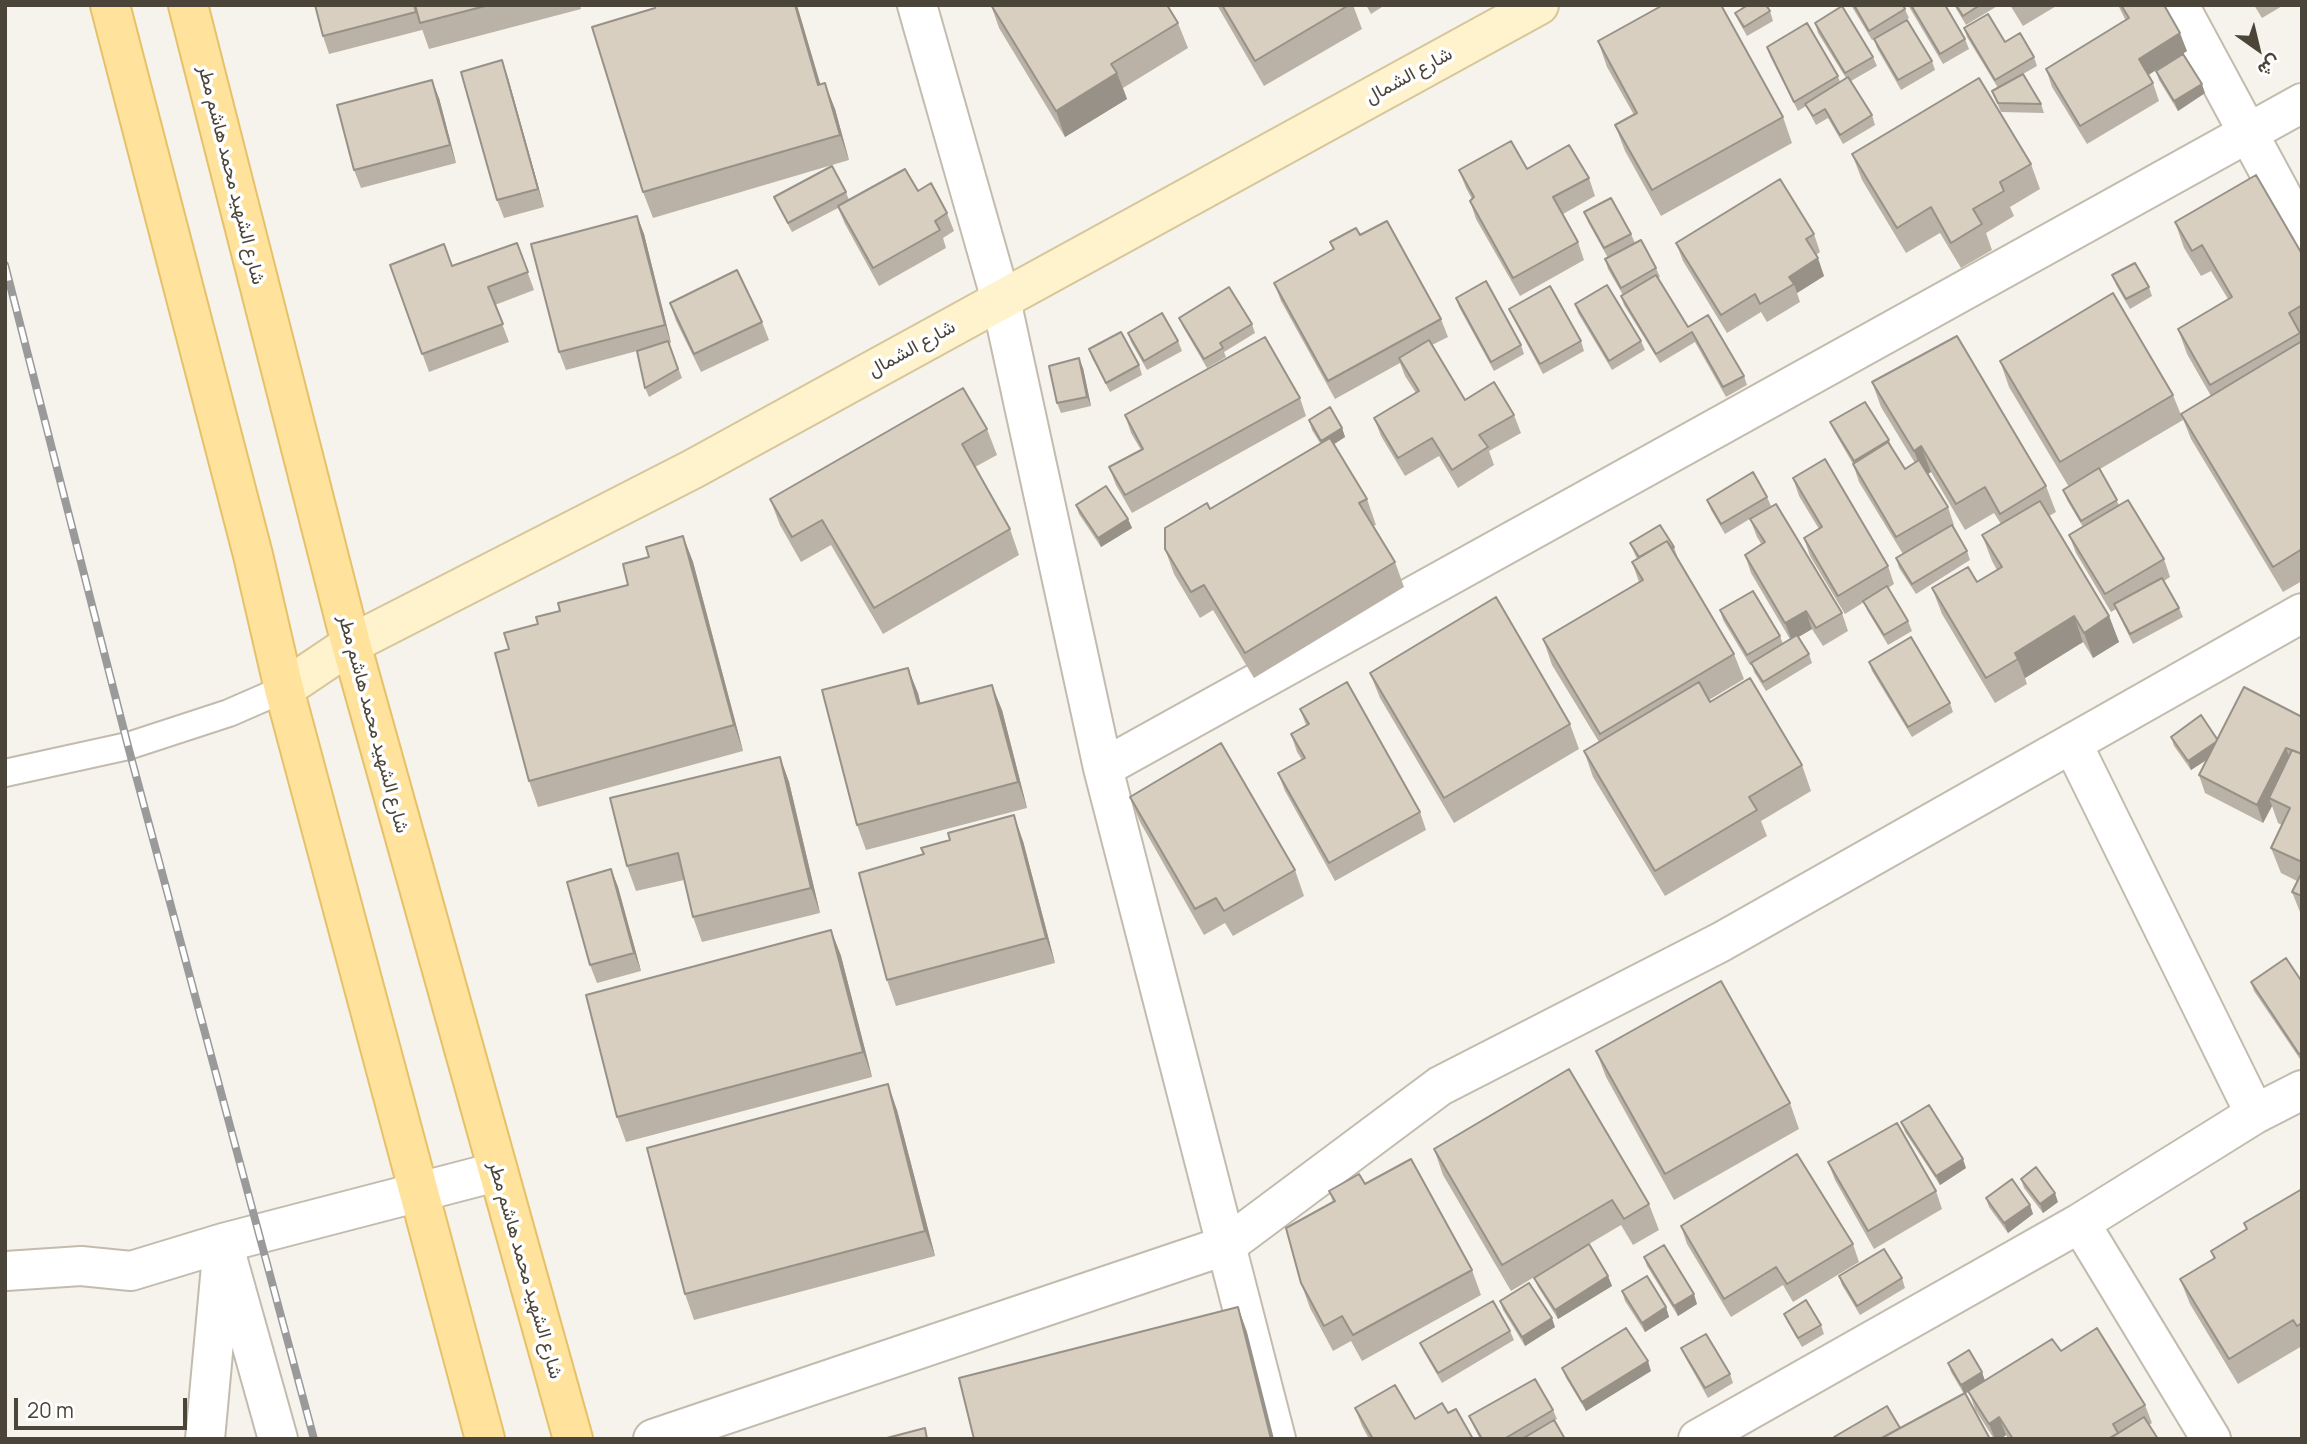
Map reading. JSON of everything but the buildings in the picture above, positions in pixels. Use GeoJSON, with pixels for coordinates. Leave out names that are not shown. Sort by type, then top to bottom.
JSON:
{"type":"FeatureCollection","features":[{"type":"Feature","properties":{"kind":"main road"},"geometry":{"type":"LineString","coordinates":[[110,5],[253,555],[284,689],[485,1439]]}},
{"type":"Feature","properties":{"kind":"main road","name":"شارع الشهيد محمد هاشم مطر"},"geometry":{"type":"LineString","coordinates":[[188,5],[351,644],[496,1172],[573,1439]]}},
{"type":"Feature","properties":{"kind":"street"},"geometry":{"type":"LineString","coordinates":[[917,5],[1001,300],[1103,768],[1276,1439]]}},
{"type":"Feature","properties":{"kind":"street","name":"شارع الشمال"},"geometry":{"type":"LineString","coordinates":[[284,689],[351,644],[693,470],[1539,5]]}},
{"type":"Feature","properties":{"kind":"street"},"geometry":{"type":"LineString","coordinates":[[2179,5],[2302,233]]}},
{"type":"Feature","properties":{"kind":"street"},"geometry":{"type":"LineString","coordinates":[[1103,768],[2302,103]]}},
{"type":"Feature","properties":{"kind":"street"},"geometry":{"type":"LineString","coordinates":[[653,1439],[1227,1245],[1440,1086],[1721,942],[2302,613]]}},
{"type":"Feature","properties":{"kind":"street"},"geometry":{"type":"LineString","coordinates":[[2072,743],[2255,1114]]}},
{"type":"Feature","properties":{"kind":"street"},"geometry":{"type":"LineString","coordinates":[[1699,1439],[2080,1223],[2255,1114],[2302,1090]]}},
{"type":"Feature","properties":{"kind":"street"},"geometry":{"type":"LineString","coordinates":[[5,1271],[81,1266],[131,1271],[223,1242],[496,1172]]}},
{"type":"Feature","properties":{"kind":"street"},"geometry":{"type":"LineString","coordinates":[[2080,1223],[2211,1439]]}},
{"type":"Feature","properties":{"kind":"street"},"geometry":{"type":"LineString","coordinates":[[205,1439],[223,1242]]}},
{"type":"Feature","properties":{"kind":"street"},"geometry":{"type":"LineString","coordinates":[[223,1242],[278,1439]]}},
{"type":"Feature","properties":{"kind":"lane"},"geometry":{"type":"LineString","coordinates":[[5,774],[128,746],[229,713],[284,689]]}},
{"type":"Feature","properties":{"kind":"railway"},"geometry":{"type":"LineString","coordinates":[[5,265],[128,746],[314,1439]]}}]}
